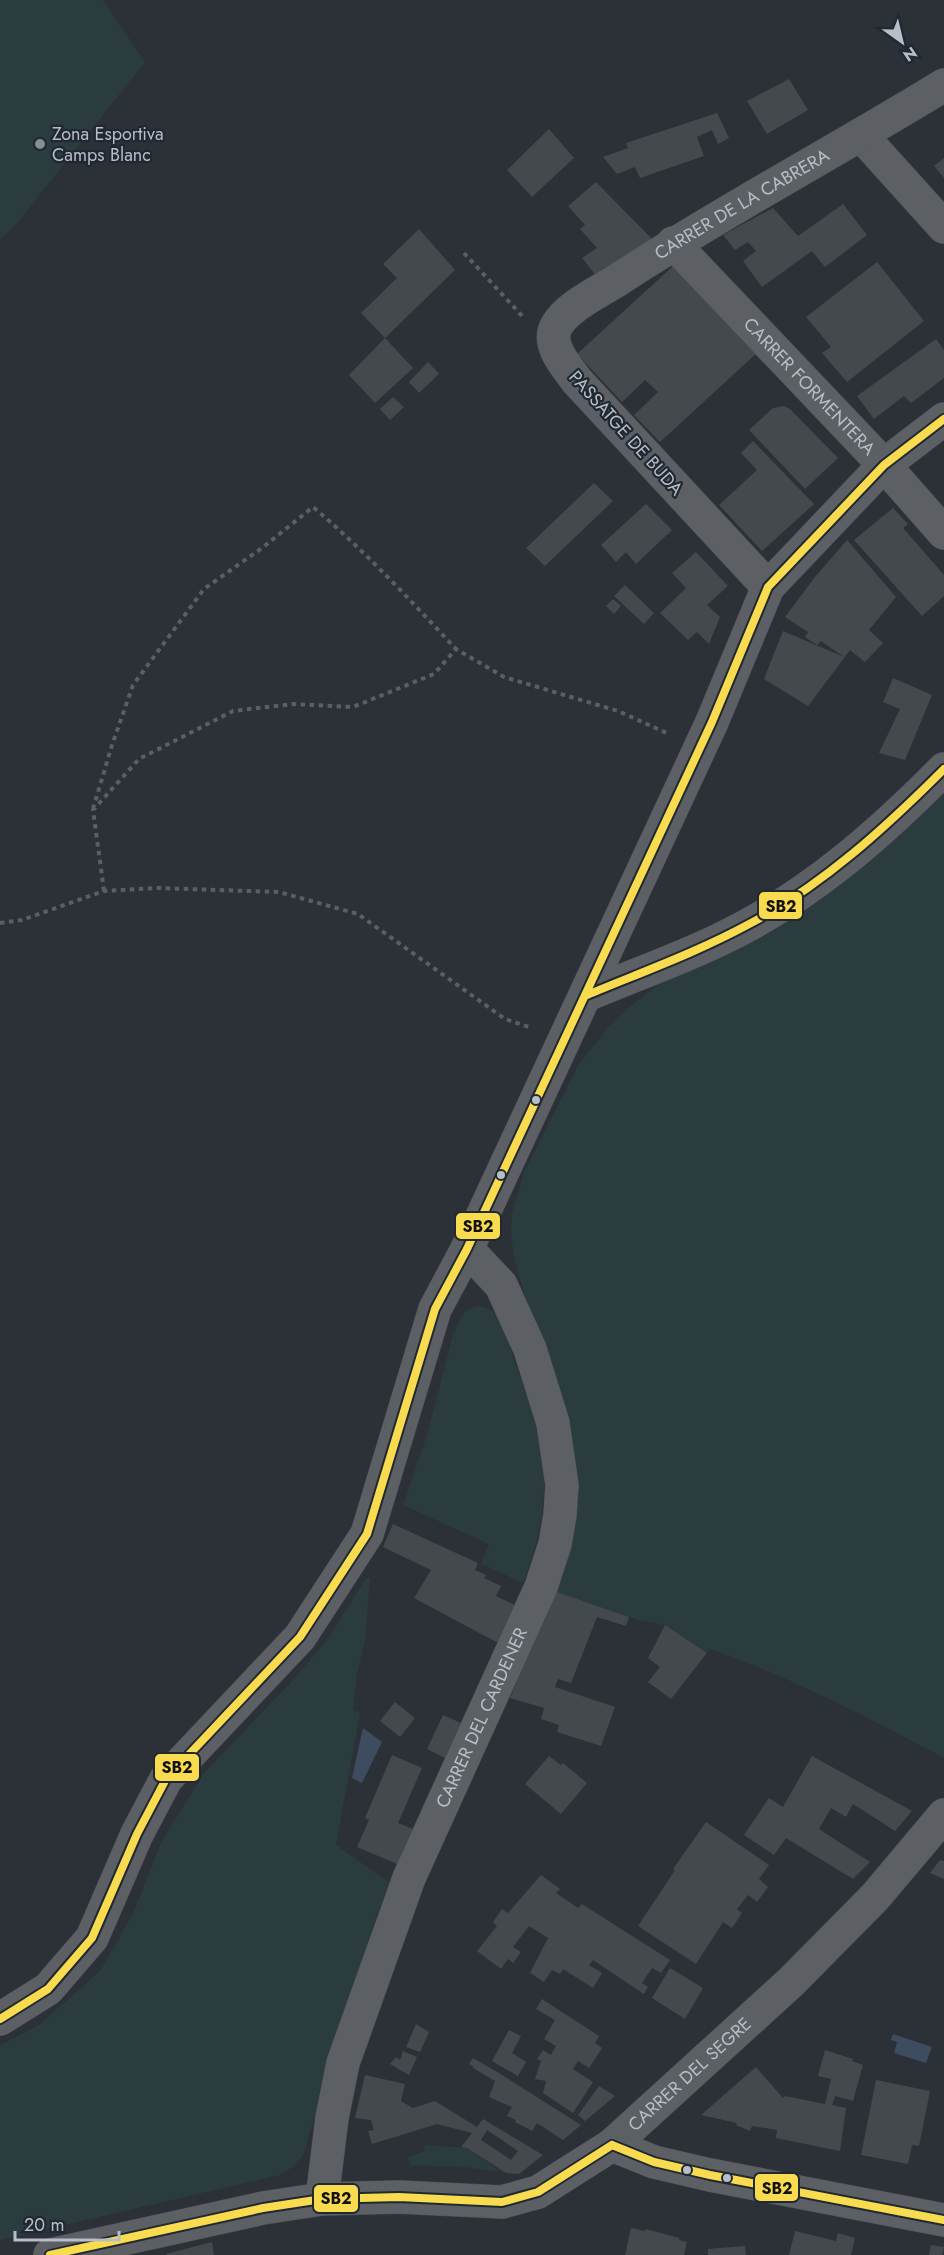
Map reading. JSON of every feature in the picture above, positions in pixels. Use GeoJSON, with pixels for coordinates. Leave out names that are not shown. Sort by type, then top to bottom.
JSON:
{"type":"FeatureCollection","features":[{"type":"Feature","properties":{"kind":"street","name":"CARRER DE LA CABRERA"},"geometry":{"type":"LineString","coordinates":[[554,339],[556,325],[571,310],[673,243],[944,85]]}},
{"type":"Feature","properties":{"kind":"street"},"geometry":{"type":"LineString","coordinates":[[861,135],[944,227]]}},
{"type":"Feature","properties":{"kind":"street","name":"CARRER FORMENTERA"},"geometry":{"type":"LineString","coordinates":[[673,243],[884,465],[944,533]]}},
{"type":"Feature","properties":{"kind":"street","name":"PASSATGE DE BUDA"},"geometry":{"type":"LineString","coordinates":[[554,339],[558,355],[577,381],[768,587]]}},
{"type":"Feature","properties":{"kind":"street"},"geometry":{"type":"LineString","coordinates":[[0,2019],[48,1989],[92,1938],[137,1834],[166,1779],[300,1638],[367,1534],[435,1309],[467,1249],[701,748],[768,587],[884,465],[944,419]]}},
{"type":"Feature","properties":{"kind":"street"},"geometry":{"type":"LineString","coordinates":[[587,995],[721,939],[769,913],[826,876],[879,833],[944,769]]}},
{"type":"Feature","properties":{"kind":"street","name":"CARRER DEL CARDENER"},"geometry":{"type":"LineString","coordinates":[[322,2199],[332,2118],[343,2062],[409,1878],[542,1587],[555,1544],[560,1515],[562,1485],[553,1423],[530,1349],[501,1285],[467,1249]]}},
{"type":"Feature","properties":{"kind":"street","name":"CARRER DEL SEGRE"},"geometry":{"type":"LineString","coordinates":[[50,2255],[263,2208],[322,2199],[399,2197],[502,2202],[538,2192],[612,2145],[791,1982],[875,1897],[944,1815]]}},
{"type":"Feature","properties":{"kind":"street"},"geometry":{"type":"LineString","coordinates":[[612,2145],[654,2162],[944,2220]]}},
{"type":"Feature","properties":{"kind":"path"},"geometry":{"type":"LineString","coordinates":[[464,253],[531,326],[554,339]]}},
{"type":"Feature","properties":{"kind":"path"},"geometry":{"type":"LineString","coordinates":[[104,891],[93,810],[112,745],[134,685],[204,589],[262,548],[313,507],[379,569],[456,649],[504,677],[618,711],[701,748]]}},
{"type":"Feature","properties":{"kind":"path"},"geometry":{"type":"LineString","coordinates":[[93,810],[139,759],[233,711],[293,704],[353,707],[434,674],[456,649]]}},
{"type":"Feature","properties":{"kind":"path"},"geometry":{"type":"LineString","coordinates":[[0,923],[22,920],[104,891],[158,888],[279,892],[358,914],[505,1019],[566,1040]]}},
{"type":"Feature","properties":{"kind":"shaded area","name":"Zona Esportiva Camps Blanc"},"geometry":{"type":"Polygon","coordinates":[[[0,0],[103,0],[145,62],[15,226],[0,239],[0,0]]]}},
{"type":"Feature","properties":{"kind":"shaded area"},"geometry":{"type":"Polygon","coordinates":[[[944,793],[944,1758],[771,1673],[711,1649],[707,1653],[665,1625],[645,1622],[554,1591],[577,1483],[574,1447],[566,1410],[518,1274],[511,1230],[512,1213],[524,1172],[579,1064],[609,1026],[655,987],[692,967],[889,841],[944,793]]]}},
{"type":"Feature","properties":{"kind":"shaded area"},"geometry":{"type":"Polygon","coordinates":[[[477,1306],[493,1312],[508,1337],[534,1418],[541,1448],[544,1493],[541,1519],[536,1545],[523,1583],[481,1564],[489,1544],[403,1505],[427,1435],[453,1334],[465,1311],[477,1306]]]}},
{"type":"Feature","properties":{"kind":"shaded area"},"geometry":{"type":"Polygon","coordinates":[[[366,1578],[370,1578],[365,1641],[357,1674],[353,1710],[360,1713],[336,1845],[389,1882],[374,1923],[303,2155],[293,2167],[280,2175],[0,2240],[0,2045],[39,2025],[100,1971],[134,1912],[161,1842],[204,1773],[295,1678],[329,1637],[366,1578]]]}},
{"type":"Feature","properties":{"kind":"shaded area"},"geometry":{"type":"Polygon","coordinates":[[[423,2146],[467,2148],[497,2169],[510,2173],[463,2167],[410,2165],[408,2157],[425,2151],[423,2146]]]}},
{"type":"Feature","properties":{"kind":"water"},"geometry":{"type":"Polygon","coordinates":[[[363,1728],[382,1742],[362,1783],[352,1778],[363,1728]]]}},
{"type":"Feature","properties":{"kind":"water"},"geometry":{"type":"Polygon","coordinates":[[[893,2034],[932,2047],[926,2063],[894,2053],[897,2042],[891,2040],[893,2034]]]}},
{"type":"Feature","properties":{"kind":"building"},"geometry":{"type":"Polygon","coordinates":[[[789,79],[808,110],[767,134],[747,101],[789,79]]]}},
{"type":"Feature","properties":{"kind":"building"},"geometry":{"type":"Polygon","coordinates":[[[717,113],[729,138],[718,144],[712,130],[697,137],[704,156],[640,178],[635,167],[617,174],[603,157],[628,148],[626,143],[717,113]]]}},
{"type":"Feature","properties":{"kind":"building"},"geometry":{"type":"Polygon","coordinates":[[[549,129],[574,158],[532,197],[507,170],[549,129]]]}},
{"type":"Feature","properties":{"kind":"building"},"geometry":{"type":"Polygon","coordinates":[[[944,158],[944,178],[934,166],[944,158]]]}},
{"type":"Feature","properties":{"kind":"building"},"geometry":{"type":"Polygon","coordinates":[[[596,182],[652,239],[595,274],[582,258],[597,248],[580,229],[585,225],[568,206],[596,182]]]}},
{"type":"Feature","properties":{"kind":"building"},"geometry":{"type":"Polygon","coordinates":[[[843,204],[867,235],[825,267],[812,251],[762,287],[743,261],[756,251],[748,242],[735,250],[723,235],[773,208],[798,236],[843,204]]]}},
{"type":"Feature","properties":{"kind":"building"},"geometry":{"type":"Polygon","coordinates":[[[419,229],[455,270],[385,338],[361,313],[397,278],[383,264],[419,229]]]}},
{"type":"Feature","properties":{"kind":"building"},"geometry":{"type":"Polygon","coordinates":[[[877,262],[924,321],[847,382],[822,353],[831,347],[806,317],[877,262]]]}},
{"type":"Feature","properties":{"kind":"building"},"geometry":{"type":"Polygon","coordinates":[[[677,266],[758,352],[660,442],[634,415],[658,392],[645,380],[622,402],[577,354],[672,267],[677,266]]]}},
{"type":"Feature","properties":{"kind":"building"},"geometry":{"type":"Polygon","coordinates":[[[385,338],[413,368],[375,403],[349,375],[385,338]]]}},
{"type":"Feature","properties":{"kind":"building"},"geometry":{"type":"Polygon","coordinates":[[[936,339],[944,350],[944,378],[911,403],[904,396],[874,419],[857,396],[936,339]]]}},
{"type":"Feature","properties":{"kind":"building"},"geometry":{"type":"Polygon","coordinates":[[[428,362],[439,374],[419,393],[409,382],[428,362]]]}},
{"type":"Feature","properties":{"kind":"building"},"geometry":{"type":"Polygon","coordinates":[[[393,397],[404,407],[390,420],[380,409],[393,397]]]}},
{"type":"Feature","properties":{"kind":"building"},"geometry":{"type":"Polygon","coordinates":[[[784,406],[790,409],[838,458],[805,489],[749,430],[773,408],[784,406]]]}},
{"type":"Feature","properties":{"kind":"building"},"geometry":{"type":"Polygon","coordinates":[[[753,441],[814,504],[762,551],[719,505],[757,470],[741,453],[753,441]]]}},
{"type":"Feature","properties":{"kind":"building"},"geometry":{"type":"Polygon","coordinates":[[[594,483],[613,501],[545,566],[526,548],[594,483]]]}},
{"type":"Feature","properties":{"kind":"building"},"geometry":{"type":"Polygon","coordinates":[[[646,504],[672,530],[636,564],[626,552],[616,562],[601,545],[646,504]]]}},
{"type":"Feature","properties":{"kind":"building"},"geometry":{"type":"Polygon","coordinates":[[[893,508],[908,524],[903,528],[944,575],[944,596],[922,616],[854,540],[893,508]]]}},
{"type":"Feature","properties":{"kind":"building"},"geometry":{"type":"Polygon","coordinates":[[[847,540],[896,597],[869,630],[883,643],[865,662],[850,650],[808,706],[764,679],[783,631],[844,657],[821,641],[817,645],[805,637],[808,632],[785,617],[847,540]]]}},
{"type":"Feature","properties":{"kind":"building"},"geometry":{"type":"Polygon","coordinates":[[[696,552],[728,586],[707,605],[720,617],[709,644],[697,632],[688,640],[660,613],[686,588],[672,573],[696,552]]]}},
{"type":"Feature","properties":{"kind":"building"},"geometry":{"type":"Polygon","coordinates":[[[625,585],[654,613],[644,624],[614,596],[625,585]]]}},
{"type":"Feature","properties":{"kind":"building"},"geometry":{"type":"Polygon","coordinates":[[[613,599],[621,606],[614,614],[606,606],[613,599]]]}},
{"type":"Feature","properties":{"kind":"building"},"geometry":{"type":"Polygon","coordinates":[[[893,678],[932,695],[905,760],[879,753],[900,709],[883,702],[893,678]]]}},
{"type":"Feature","properties":{"kind":"building"},"geometry":{"type":"Polygon","coordinates":[[[393,1524],[478,1563],[475,1570],[486,1575],[484,1578],[501,1586],[496,1596],[515,1605],[498,1643],[414,1598],[431,1570],[383,1547],[393,1524]]]}},
{"type":"Feature","properties":{"kind":"building"},"geometry":{"type":"Polygon","coordinates":[[[554,1591],[629,1617],[626,1626],[597,1617],[571,1683],[558,1679],[555,1687],[615,1707],[601,1746],[557,1732],[559,1725],[541,1719],[544,1708],[510,1698],[554,1591]]]}},
{"type":"Feature","properties":{"kind":"building"},"geometry":{"type":"Polygon","coordinates":[[[665,1625],[707,1653],[671,1699],[648,1682],[660,1667],[648,1658],[665,1625]]]}},
{"type":"Feature","properties":{"kind":"building"},"geometry":{"type":"Polygon","coordinates":[[[395,1702],[415,1718],[400,1737],[380,1721],[395,1702]]]}},
{"type":"Feature","properties":{"kind":"building"},"geometry":{"type":"Polygon","coordinates":[[[443,1715],[461,1723],[445,1758],[427,1749],[443,1715]]]}},
{"type":"Feature","properties":{"kind":"building"},"geometry":{"type":"Polygon","coordinates":[[[392,1755],[422,1768],[398,1823],[413,1829],[397,1864],[357,1847],[369,1820],[365,1818],[392,1755]]]}},
{"type":"Feature","properties":{"kind":"building"},"geometry":{"type":"Polygon","coordinates":[[[549,1756],[561,1765],[563,1763],[587,1783],[561,1814],[525,1784],[549,1756]]]}},
{"type":"Feature","properties":{"kind":"building"},"geometry":{"type":"Polygon","coordinates":[[[812,1756],[912,1811],[895,1831],[853,1804],[846,1817],[831,1808],[819,1829],[870,1862],[853,1879],[786,1838],[774,1855],[744,1835],[769,1798],[783,1807],[812,1756]]]}},
{"type":"Feature","properties":{"kind":"building"},"geometry":{"type":"Polygon","coordinates":[[[706,1822],[769,1865],[759,1879],[768,1887],[757,1902],[748,1895],[737,1909],[742,1913],[732,1928],[723,1922],[696,1964],[638,1926],[675,1870],[673,1869],[706,1822]]]}},
{"type":"Feature","properties":{"kind":"building"},"geometry":{"type":"Polygon","coordinates":[[[940,1860],[944,1861],[944,1879],[930,1873],[940,1860]]]}},
{"type":"Feature","properties":{"kind":"building"},"geometry":{"type":"Polygon","coordinates":[[[541,1875],[560,1889],[556,1893],[578,1908],[582,1904],[670,1960],[661,1973],[652,1968],[642,1983],[648,1987],[644,1994],[593,1960],[589,1965],[602,1973],[593,1988],[563,1969],[560,1974],[552,1970],[544,1982],[530,1973],[548,1938],[529,1926],[513,1947],[521,1952],[513,1963],[508,1959],[501,1969],[477,1951],[497,1926],[493,1922],[502,1909],[508,1913],[541,1875]]]}},
{"type":"Feature","properties":{"kind":"building"},"geometry":{"type":"Polygon","coordinates":[[[670,1968],[703,1988],[685,2019],[652,1998],[670,1968]]]}},
{"type":"Feature","properties":{"kind":"building"},"geometry":{"type":"Polygon","coordinates":[[[542,1999],[599,2036],[595,2043],[602,2048],[589,2068],[578,2061],[573,2069],[593,2082],[573,2113],[543,2093],[546,2081],[535,2079],[541,2061],[537,2059],[543,2050],[551,2055],[556,2046],[544,2039],[555,2020],[536,2009],[542,1999]]]}},
{"type":"Feature","properties":{"kind":"building"},"geometry":{"type":"Polygon","coordinates":[[[416,2024],[429,2032],[420,2052],[406,2047],[416,2024]]]}},
{"type":"Feature","properties":{"kind":"building"},"geometry":{"type":"Polygon","coordinates":[[[509,2030],[521,2036],[512,2053],[526,2062],[518,2076],[492,2061],[509,2030]]]}},
{"type":"Feature","properties":{"kind":"building"},"geometry":{"type":"Polygon","coordinates":[[[825,2050],[853,2059],[852,2061],[863,2065],[853,2101],[835,2096],[832,2105],[846,2108],[840,2151],[776,2138],[777,2130],[752,2126],[750,2131],[736,2125],[737,2123],[701,2115],[756,2067],[783,2098],[785,2096],[825,2104],[831,2079],[818,2076],[825,2050]]]}},
{"type":"Feature","properties":{"kind":"building"},"geometry":{"type":"Polygon","coordinates":[[[403,2051],[417,2057],[409,2075],[390,2064],[396,2057],[400,2060],[403,2051]]]}},
{"type":"Feature","properties":{"kind":"building"},"geometry":{"type":"Polygon","coordinates":[[[473,2058],[581,2125],[563,2140],[537,2123],[532,2131],[515,2122],[516,2120],[507,2116],[512,2107],[489,2097],[495,2081],[469,2064],[473,2058]]]}},
{"type":"Feature","properties":{"kind":"building"},"geometry":{"type":"Polygon","coordinates":[[[365,2075],[405,2084],[401,2101],[413,2108],[435,2101],[477,2127],[483,2119],[543,2155],[519,2174],[506,2173],[467,2148],[461,2147],[472,2133],[437,2124],[372,2144],[368,2131],[374,2130],[371,2120],[355,2118],[365,2075]],[[487,2130],[481,2140],[511,2160],[518,2151],[487,2130]]]}},
{"type":"Feature","properties":{"kind":"building"},"geometry":{"type":"Polygon","coordinates":[[[876,2080],[930,2091],[919,2146],[912,2145],[908,2164],[861,2155],[876,2080]]]}},
{"type":"Feature","properties":{"kind":"building"},"geometry":{"type":"Polygon","coordinates":[[[599,2086],[615,2096],[585,2121],[578,2115],[599,2086]]]}},
{"type":"Feature","properties":{"kind":"building"},"geometry":{"type":"Polygon","coordinates":[[[631,2228],[645,2231],[646,2229],[687,2242],[684,2255],[625,2255],[631,2228]]]}},
{"type":"Feature","properties":{"kind":"building"},"geometry":{"type":"Polygon","coordinates":[[[795,2231],[836,2241],[838,2233],[855,2238],[851,2255],[789,2255],[795,2231]]]}},
{"type":"Feature","properties":{"kind":"building"},"geometry":{"type":"Polygon","coordinates":[[[212,2242],[214,2255],[166,2255],[166,2254],[212,2242]]]}},
{"type":"Feature","properties":{"kind":"building"},"geometry":{"type":"Polygon","coordinates":[[[931,2245],[944,2247],[942,2255],[929,2255],[931,2245]]]}},
{"type":"Feature","properties":{"kind":"building"},"geometry":{"type":"Polygon","coordinates":[[[745,2246],[746,2255],[708,2255],[708,2249],[745,2246]]]}},
{"type":"Feature","properties":{"kind":"transit line","name":"SB2"},"geometry":{"type":"LineString","coordinates":[[0,2019],[48,1989],[92,1938],[137,1834],[166,1779],[300,1637],[367,1534],[435,1309],[467,1249],[712,722],[768,587],[884,465],[944,419]]}},
{"type":"Feature","properties":{"kind":"transit line","name":"SB2"},"geometry":{"type":"LineString","coordinates":[[587,995],[711,943],[778,908],[804,891],[877,833],[944,769]]}},
{"type":"Feature","properties":{"kind":"transit line","name":"SB2"},"geometry":{"type":"LineString","coordinates":[[612,2145],[654,2162],[710,2175],[944,2220]]}},
{"type":"Feature","properties":{"kind":"transit line","name":"SB2"},"geometry":{"type":"LineString","coordinates":[[50,2255],[263,2208],[322,2199],[399,2197],[502,2202],[538,2192],[612,2145]]}},
{"type":"Feature","properties":{"kind":"place","name":"Zona Esportiva Camps Blanc"},"geometry":{"type":"Point","coordinates":[40,144]}}]}
